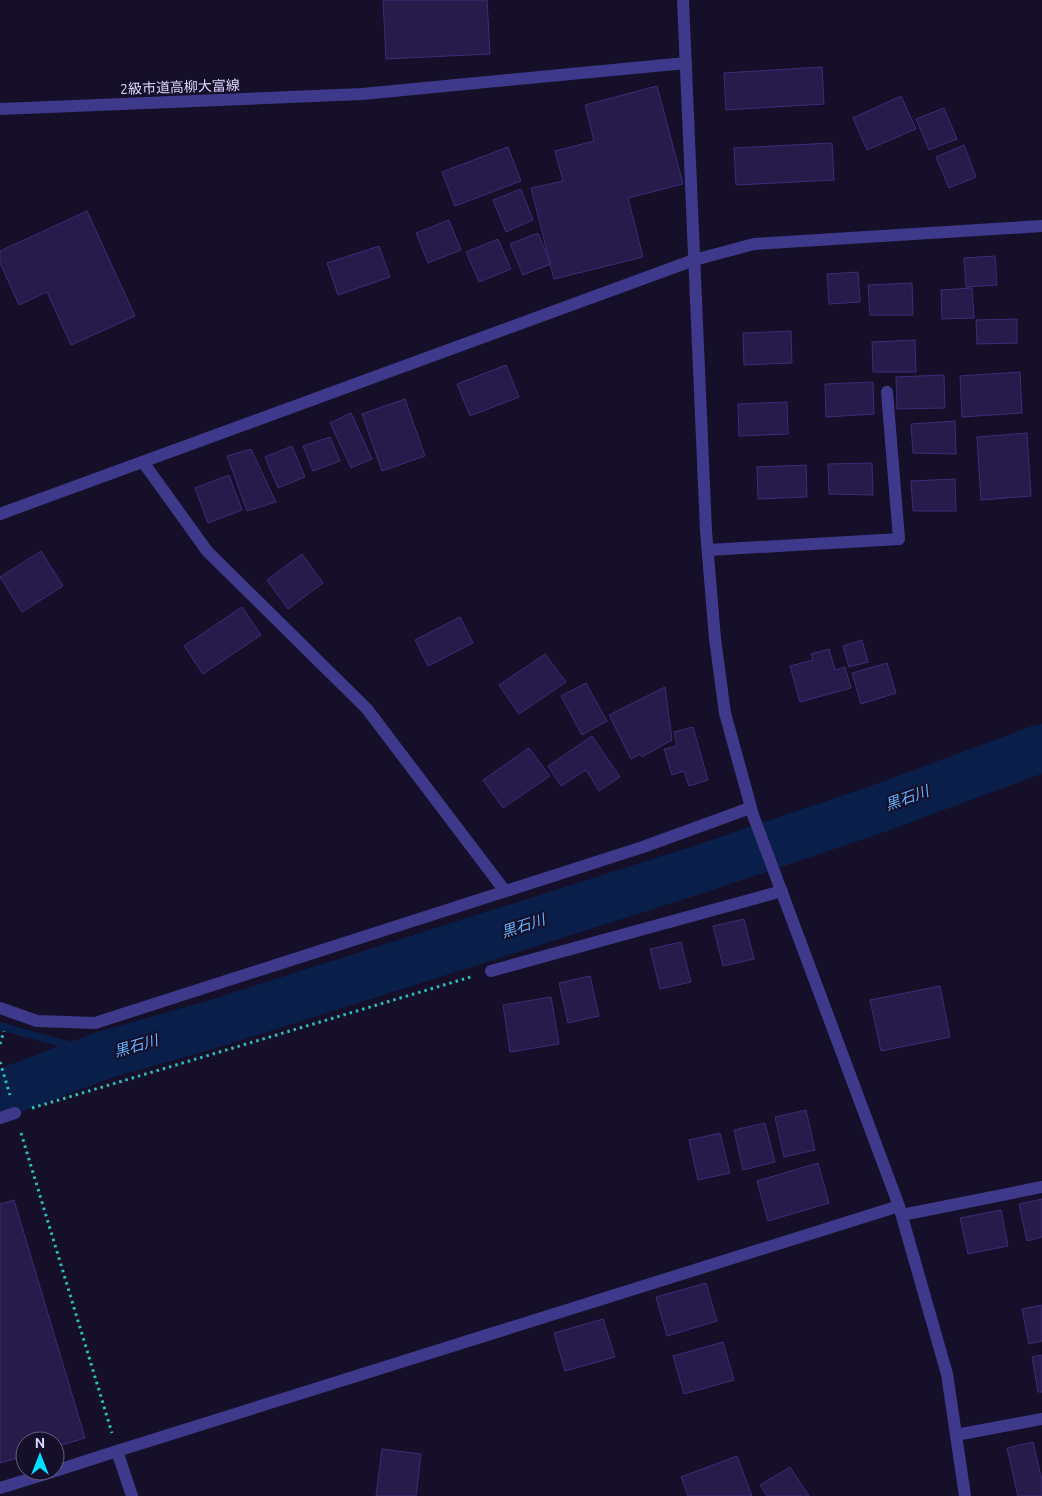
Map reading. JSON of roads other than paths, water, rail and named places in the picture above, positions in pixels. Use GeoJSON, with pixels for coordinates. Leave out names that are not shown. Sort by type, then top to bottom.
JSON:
{"type":"FeatureCollection","features":[{"type":"Feature","properties":{"kind":"street"},"geometry":{"type":"LineString","coordinates":[[683,0],[708,550],[715,639],[726,712],[751,812],[900,1210],[947,1374],[964,1496]]}},
{"type":"Feature","properties":{"kind":"street","name":"2級市道高柳大富線"},"geometry":{"type":"LineString","coordinates":[[0,109],[362,94],[686,63]]}},
{"type":"Feature","properties":{"kind":"street"},"geometry":{"type":"LineString","coordinates":[[0,514],[694,260],[754,244],[1042,226]]}},
{"type":"Feature","properties":{"kind":"street"},"geometry":{"type":"LineString","coordinates":[[708,550],[899,540],[887,392]]}},
{"type":"Feature","properties":{"kind":"street"},"geometry":{"type":"LineString","coordinates":[[143,462],[207,552],[367,709],[505,891]]}},
{"type":"Feature","properties":{"kind":"street"},"geometry":{"type":"LineString","coordinates":[[0,1008],[37,1021],[95,1023],[751,812]]}},
{"type":"Feature","properties":{"kind":"street"},"geometry":{"type":"LineString","coordinates":[[491,971],[782,891]]}},
{"type":"Feature","properties":{"kind":"street"},"geometry":{"type":"LineString","coordinates":[[0,1118],[15,1113]]}},
{"type":"Feature","properties":{"kind":"street"},"geometry":{"type":"LineString","coordinates":[[65,1468],[900,1210],[1042,1187]]}},
{"type":"Feature","properties":{"kind":"street"},"geometry":{"type":"LineString","coordinates":[[956,1435],[1042,1419]]}},
{"type":"Feature","properties":{"kind":"street"},"geometry":{"type":"LineString","coordinates":[[118,1451],[132,1496]]}},
{"type":"Feature","properties":{"kind":"street"},"geometry":{"type":"LineString","coordinates":[[0,1488],[23,1481]]}},
{"type":"Feature","properties":{"kind":"waterway","name":"黒石川"},"geometry":{"type":"LineString","coordinates":[[0,1094],[104,1055],[210,1025],[694,871],[875,810],[1042,748]]}},
{"type":"Feature","properties":{"kind":"waterway"},"geometry":{"type":"LineString","coordinates":[[0,1026],[104,1055]]}}]}
